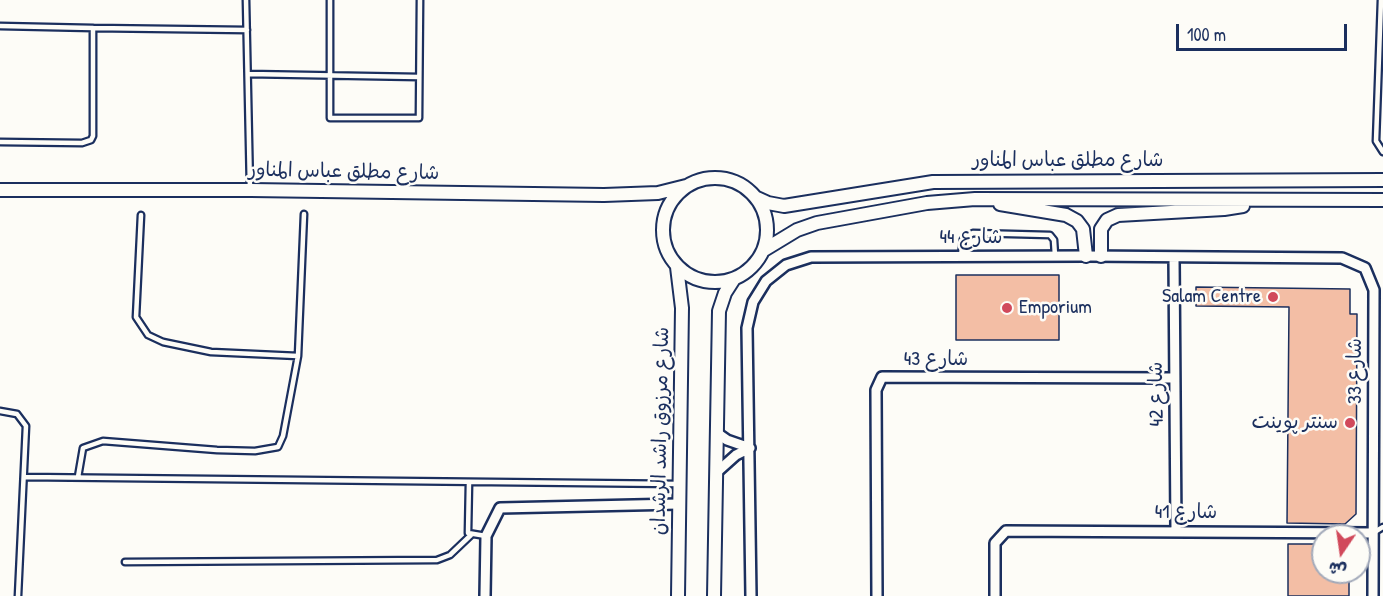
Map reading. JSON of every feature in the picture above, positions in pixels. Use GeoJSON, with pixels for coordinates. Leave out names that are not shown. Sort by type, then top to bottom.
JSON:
{"type":"FeatureCollection","features":[{"type":"Feature","properties":{"kind":"street"},"geometry":{"type":"LineString","coordinates":[[714,596],[719,311],[725,293],[734,279],[757,262],[764,250],[767,223],[757,198],[747,189],[724,178],[704,179],[686,186],[675,196],[662,224],[663,239],[668,254],[677,267],[689,276],[704,282],[719,283],[734,279]]}},
{"type":"Feature","properties":{"kind":"street","name":"شارع مطلق عباس المناور"},"geometry":{"type":"LineString","coordinates":[[757,198],[768,204],[784,206],[933,182],[1379,180]]}},
{"type":"Feature","properties":{"kind":"street","name":"شارع مطلق عباس المناور"},"geometry":{"type":"LineString","coordinates":[[0,190],[250,190],[604,195],[658,193],[686,186]]}},
{"type":"Feature","properties":{"kind":"street","name":"شارع مطلق عباس المناور"},"geometry":{"type":"LineString","coordinates":[[764,250],[797,230],[817,223],[927,203],[975,199],[1378,200]]}},
{"type":"Feature","properties":{"kind":"street"},"geometry":{"type":"LineString","coordinates":[[975,199],[1065,215],[1077,221],[1083,229],[1086,256]]}},
{"type":"Feature","properties":{"kind":"street"},"geometry":{"type":"LineString","coordinates":[[1101,256],[1101,229],[1107,220],[1118,215],[1224,209],[1269,200]]}},
{"type":"Feature","properties":{"kind":"street","name":"شارع 44"},"geometry":{"type":"LineString","coordinates":[[751,596],[747,328],[753,302],[766,280],[786,265],[811,257],[961,256],[1342,258],[1355,262]]}},
{"type":"Feature","properties":{"kind":"street","name":"شارع 42"},"geometry":{"type":"LineString","coordinates":[[1174,258],[1176,530]]}},
{"type":"Feature","properties":{"kind":"street","name":"شارع 33"},"geometry":{"type":"LineString","coordinates":[[1355,262],[1365,268],[1372,279],[1379,310],[1373,596]]}},
{"type":"Feature","properties":{"kind":"street","name":"شارع مرزوق راشد الرشدان"},"geometry":{"type":"LineString","coordinates":[[677,267],[682,308],[678,596]]}},
{"type":"Feature","properties":{"kind":"street","name":"شارع 43"},"geometry":{"type":"LineString","coordinates":[[877,596],[876,390],[882,377],[1174,378]]}},
{"type":"Feature","properties":{"kind":"street"},"geometry":{"type":"LineString","coordinates":[[717,434],[750,448]]}},
{"type":"Feature","properties":{"kind":"street"},"geometry":{"type":"LineString","coordinates":[[717,472],[736,455],[750,448]]}},
{"type":"Feature","properties":{"kind":"street"},"geometry":{"type":"LineString","coordinates":[[485,596],[486,536],[500,508],[678,504]]}},
{"type":"Feature","properties":{"kind":"street","name":"شارع 41"},"geometry":{"type":"LineString","coordinates":[[995,596],[995,543],[1006,531],[1176,530],[1373,533]]}},
{"type":"Feature","properties":{"kind":"lane"},"geometry":{"type":"LineString","coordinates":[[246,0],[250,190]]}},
{"type":"Feature","properties":{"kind":"lane"},"geometry":{"type":"LineString","coordinates":[[330,0],[330,118],[419,118],[420,0]]}},
{"type":"Feature","properties":{"kind":"lane"},"geometry":{"type":"LineString","coordinates":[[1380,0],[1382,9],[1376,141],[1383,152]]}},
{"type":"Feature","properties":{"kind":"lane"},"geometry":{"type":"LineString","coordinates":[[0,26],[247,30]]}},
{"type":"Feature","properties":{"kind":"lane"},"geometry":{"type":"LineString","coordinates":[[0,142],[82,143],[91,140],[93,136],[93,28]]}},
{"type":"Feature","properties":{"kind":"lane"},"geometry":{"type":"LineString","coordinates":[[248,74],[419,77]]}},
{"type":"Feature","properties":{"kind":"lane"},"geometry":{"type":"LineString","coordinates":[[78,477],[83,447],[103,441],[217,450],[255,451],[278,447],[283,436],[298,356],[304,214]]}},
{"type":"Feature","properties":{"kind":"lane"},"geometry":{"type":"LineString","coordinates":[[141,215],[136,317],[148,335],[163,342],[211,352],[298,356]]}},
{"type":"Feature","properties":{"kind":"lane"},"geometry":{"type":"LineString","coordinates":[[961,256],[963,239],[973,233],[1050,235],[1054,240],[1055,256]]}},
{"type":"Feature","properties":{"kind":"lane"},"geometry":{"type":"LineString","coordinates":[[0,411],[18,414],[26,426],[18,596]]}},
{"type":"Feature","properties":{"kind":"lane"},"geometry":{"type":"LineString","coordinates":[[24,477],[679,484]]}},
{"type":"Feature","properties":{"kind":"lane"},"geometry":{"type":"LineString","coordinates":[[469,482],[467,529],[471,535]]}},
{"type":"Feature","properties":{"kind":"lane"},"geometry":{"type":"LineString","coordinates":[[1373,533],[1383,527]]}},
{"type":"Feature","properties":{"kind":"lane"},"geometry":{"type":"LineString","coordinates":[[125,562],[428,560],[450,555],[471,535],[486,536]]}},
{"type":"Feature","properties":{"kind":"building","name":"Emporium"},"geometry":{"type":"Polygon","coordinates":[[[956,275],[1059,275],[1059,340],[956,340],[956,275]]]}},
{"type":"Feature","properties":{"kind":"building"},"geometry":{"type":"Polygon","coordinates":[[[1196,287],[1350,289],[1350,314],[1357,314],[1356,514],[1345,524],[1287,523],[1289,307],[1196,306],[1196,287]]]}},
{"type":"Feature","properties":{"kind":"building"},"geometry":{"type":"Polygon","coordinates":[[[1288,544],[1311,544],[1311,584],[1349,584],[1349,596],[1288,596],[1288,544]]]}},
{"type":"Feature","properties":{"kind":"place","name":"Salam Centre"},"geometry":{"type":"Point","coordinates":[1273,297]}},
{"type":"Feature","properties":{"kind":"place","name":"Emporium"},"geometry":{"type":"Point","coordinates":[1007,308]}},
{"type":"Feature","properties":{"kind":"place","name":"سنتر پوينت"},"geometry":{"type":"Point","coordinates":[1350,423]}}]}
